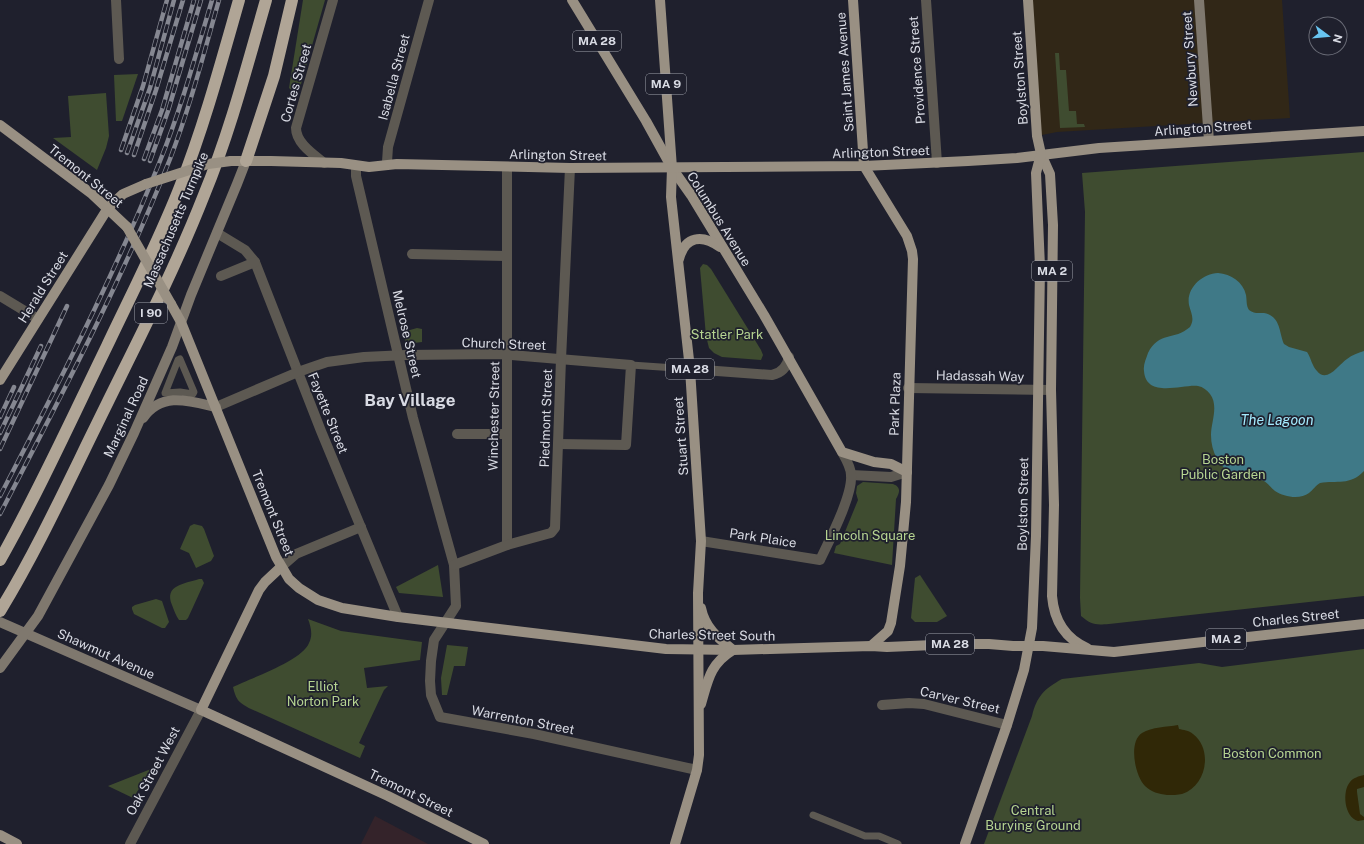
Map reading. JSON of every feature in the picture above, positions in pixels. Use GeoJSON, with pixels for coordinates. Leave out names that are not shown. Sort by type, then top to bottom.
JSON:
{"type":"FeatureCollection","features":[{"type":"Feature","properties":{"kind":"highway","name":"Massachusetts Turnpike"},"geometry":{"type":"LineString","coordinates":[[0,560],[24,516],[66,431],[171,208],[188,166],[208,106],[239,0]]}},
{"type":"Feature","properties":{"kind":"highway","name":"Massachusetts Turnpike"},"geometry":{"type":"LineString","coordinates":[[0,611],[55,509],[158,300],[193,222],[227,133],[266,0]]}},
{"type":"Feature","properties":{"kind":"highway"},"geometry":{"type":"LineString","coordinates":[[246,161],[274,76],[292,0]]}},
{"type":"Feature","properties":{"kind":"main road","name":"Columbus Avenue"},"geometry":{"type":"LineString","coordinates":[[572,0],[646,121],[672,168],[691,195],[789,357],[842,452]]}},
{"type":"Feature","properties":{"kind":"main road","name":"Stuart Street"},"geometry":{"type":"LineString","coordinates":[[660,0],[672,168],[671,197],[690,369],[701,541],[698,593],[699,755],[697,770],[675,844]]}},
{"type":"Feature","properties":{"kind":"main road","name":"Saint James Avenue"},"geometry":{"type":"LineString","coordinates":[[853,0],[864,166]]}},
{"type":"Feature","properties":{"kind":"main road","name":"Boylston Street"},"geometry":{"type":"LineString","coordinates":[[1028,0],[1037,136],[1041,154],[1050,174],[1053,225],[1051,390],[1054,505],[1053,608],[1057,622],[1066,633],[1076,642],[1088,649]]}},
{"type":"Feature","properties":{"kind":"main road","name":"Newbury Street"},"geometry":{"type":"LineString","coordinates":[[1199,0],[1209,140]]}},
{"type":"Feature","properties":{"kind":"main road","name":"Tremont Street"},"geometry":{"type":"LineString","coordinates":[[0,125],[92,194],[127,227],[181,322],[281,567],[259,590],[201,710],[388,796],[484,844]]}},
{"type":"Feature","properties":{"kind":"main road","name":"Arlington Street"},"geometry":{"type":"LineString","coordinates":[[341,163],[369,167],[397,164],[570,168],[864,166],[1017,158],[1078,150],[1209,140],[1364,131]]}},
{"type":"Feature","properties":{"kind":"main road","name":"Boylston Street"},"geometry":{"type":"LineString","coordinates":[[965,844],[1007,725],[1024,670],[1032,623],[1034,592],[1040,267],[1036,173],[1041,154]]}},
{"type":"Feature","properties":{"kind":"main road","name":"Arlington Street"},"geometry":{"type":"LineString","coordinates":[[108,208],[123,194],[146,184],[208,164],[232,161],[341,163],[370,159],[397,164]]}},
{"type":"Feature","properties":{"kind":"main road","name":"Marginal Road"},"geometry":{"type":"LineString","coordinates":[[0,668],[38,616],[109,485],[169,354],[191,295],[246,161]]}},
{"type":"Feature","properties":{"kind":"main road","name":"Park Plaza"},"geometry":{"type":"LineString","coordinates":[[864,166],[907,236],[912,251],[913,268],[908,388],[907,472],[902,551],[893,616],[888,631],[871,646]]}},
{"type":"Feature","properties":{"kind":"main road"},"geometry":{"type":"LineString","coordinates":[[1037,189],[1051,188]]}},
{"type":"Feature","properties":{"kind":"main road","name":"Herald Street"},"geometry":{"type":"LineString","coordinates":[[0,380],[108,208]]}},
{"type":"Feature","properties":{"kind":"main road"},"geometry":{"type":"LineString","coordinates":[[678,262],[685,245],[694,239],[713,242],[723,250]]}},
{"type":"Feature","properties":{"kind":"main road"},"geometry":{"type":"LineString","coordinates":[[134,433],[144,416],[164,402],[188,400],[216,408]]}},
{"type":"Feature","properties":{"kind":"main road"},"geometry":{"type":"LineString","coordinates":[[842,452],[874,462],[891,464],[907,472]]}},
{"type":"Feature","properties":{"kind":"main road","name":"Charles Street South"},"geometry":{"type":"LineString","coordinates":[[281,567],[294,584],[318,600],[342,608],[398,617],[653,648],[733,650],[957,644],[1088,649]]}},
{"type":"Feature","properties":{"kind":"main road","name":"MA 28"},"geometry":{"type":"LineString","coordinates":[[698,593],[706,624],[716,636],[733,650]]}},
{"type":"Feature","properties":{"kind":"main road","name":"Shawmut Avenue"},"geometry":{"type":"LineString","coordinates":[[4,623],[201,710]]}},
{"type":"Feature","properties":{"kind":"main road","name":"Charles Street"},"geometry":{"type":"LineString","coordinates":[[1088,649],[1114,652],[1364,624]]}},
{"type":"Feature","properties":{"kind":"main road"},"geometry":{"type":"LineString","coordinates":[[698,716],[711,671],[720,659],[733,650]]}},
{"type":"Feature","properties":{"kind":"main road"},"geometry":{"type":"LineString","coordinates":[[0,835],[17,844]]}},
{"type":"Feature","properties":{"kind":"street"},"geometry":{"type":"LineString","coordinates":[[116,0],[119,59]]}},
{"type":"Feature","properties":{"kind":"street","name":"Cortes Street"},"geometry":{"type":"LineString","coordinates":[[324,163],[302,143],[298,138],[296,128],[333,0]]}},
{"type":"Feature","properties":{"kind":"street","name":"Isabella Street"},"geometry":{"type":"LineString","coordinates":[[387,162],[388,147],[429,0]]}},
{"type":"Feature","properties":{"kind":"street","name":"Providence Street"},"geometry":{"type":"LineString","coordinates":[[926,0],[937,163]]}},
{"type":"Feature","properties":{"kind":"street","name":"Melrose Street"},"geometry":{"type":"LineString","coordinates":[[356,166],[356,176],[413,418],[454,565],[456,606],[445,623]]}},
{"type":"Feature","properties":{"kind":"street","name":"Winchester Street"},"geometry":{"type":"LineString","coordinates":[[507,167],[507,545]]}},
{"type":"Feature","properties":{"kind":"street","name":"Piedmont Street"},"geometry":{"type":"LineString","coordinates":[[507,545],[551,533],[556,525],[561,359],[570,168]]}},
{"type":"Feature","properties":{"kind":"street","name":"Fayette Street"},"geometry":{"type":"LineString","coordinates":[[217,233],[245,250],[255,262],[298,372],[398,617]]}},
{"type":"Feature","properties":{"kind":"street"},"geometry":{"type":"LineString","coordinates":[[412,254],[506,256]]}},
{"type":"Feature","properties":{"kind":"street"},"geometry":{"type":"LineString","coordinates":[[221,276],[255,262]]}},
{"type":"Feature","properties":{"kind":"street"},"geometry":{"type":"LineString","coordinates":[[0,296],[38,320]]}},
{"type":"Feature","properties":{"kind":"street","name":"Church Street"},"geometry":{"type":"LineString","coordinates":[[216,408],[298,372],[327,362],[345,359],[398,355],[508,354],[631,365],[772,375],[778,374],[782,371],[788,362],[789,357]]}},
{"type":"Feature","properties":{"kind":"street"},"geometry":{"type":"LineString","coordinates":[[180,359],[194,393],[165,393],[165,390],[178,360],[180,359]]}},
{"type":"Feature","properties":{"kind":"street"},"geometry":{"type":"LineString","coordinates":[[558,444],[626,445],[631,365]]}},
{"type":"Feature","properties":{"kind":"street","name":"Hadassah Way"},"geometry":{"type":"LineString","coordinates":[[908,388],[1051,390]]}},
{"type":"Feature","properties":{"kind":"street"},"geometry":{"type":"LineString","coordinates":[[457,434],[506,434]]}},
{"type":"Feature","properties":{"kind":"street","name":"Columbus Avenue"},"geometry":{"type":"LineString","coordinates":[[842,452],[850,468],[851,475]]}},
{"type":"Feature","properties":{"kind":"street"},"geometry":{"type":"LineString","coordinates":[[851,475],[891,477],[907,472]]}},
{"type":"Feature","properties":{"kind":"street","name":"Park Plaice"},"geometry":{"type":"LineString","coordinates":[[701,541],[820,560],[850,491],[851,475]]}},
{"type":"Feature","properties":{"kind":"street"},"geometry":{"type":"LineString","coordinates":[[281,567],[296,554],[361,527]]}},
{"type":"Feature","properties":{"kind":"street"},"geometry":{"type":"LineString","coordinates":[[454,565],[507,545]]}},
{"type":"Feature","properties":{"kind":"street","name":"Warrenton Street"},"geometry":{"type":"LineString","coordinates":[[445,623],[434,640],[431,668],[431,695],[440,717],[534,734],[697,770]]}},
{"type":"Feature","properties":{"kind":"street","name":"Carver Street"},"geometry":{"type":"LineString","coordinates":[[882,705],[909,702],[924,704],[1007,725]]}},
{"type":"Feature","properties":{"kind":"street","name":"Oak Street West"},"geometry":{"type":"LineString","coordinates":[[130,844],[201,710]]}},
{"type":"Feature","properties":{"kind":"street"},"geometry":{"type":"LineString","coordinates":[[813,815],[865,836],[879,836],[898,844]]}},
{"type":"Feature","properties":{"kind":"shaded area"},"geometry":{"type":"Polygon","coordinates":[[[1028,0],[1282,0],[1290,118],[1057,132],[1037,136],[1028,0]]]}},
{"type":"Feature","properties":{"kind":"shaded area"},"geometry":{"type":"Polygon","coordinates":[[[375,816],[428,844],[361,844],[375,816]]]}},
{"type":"Feature","properties":{"kind":"green space"},"geometry":{"type":"Polygon","coordinates":[[[303,0],[325,0],[301,84],[295,93],[289,88],[303,0]]]}},
{"type":"Feature","properties":{"kind":"green space"},"geometry":{"type":"Polygon","coordinates":[[[1055,53],[1059,53],[1060,70],[1066,70],[1069,111],[1076,111],[1077,124],[1084,124],[1085,127],[1060,128],[1055,53]]]}},
{"type":"Feature","properties":{"kind":"green space"},"geometry":{"type":"Polygon","coordinates":[[[138,74],[122,121],[116,121],[114,75],[138,74]]]}},
{"type":"Feature","properties":{"kind":"green space"},"geometry":{"type":"Polygon","coordinates":[[[106,93],[109,136],[97,170],[53,138],[71,137],[68,96],[106,93]]]}},
{"type":"Feature","properties":{"kind":"green space","name":"Boston Public Garden"},"geometry":{"type":"Polygon","coordinates":[[[1364,152],[1364,596],[1109,624],[1091,623],[1081,616],[1080,598],[1085,212],[1082,173],[1364,152]]]}},
{"type":"Feature","properties":{"kind":"green space","name":"Statler Park"},"geometry":{"type":"Polygon","coordinates":[[[703,264],[707,265],[711,269],[761,350],[763,355],[761,360],[722,357],[714,353],[709,348],[706,336],[700,268],[703,264]]]}},
{"type":"Feature","properties":{"kind":"green space"},"geometry":{"type":"Polygon","coordinates":[[[417,328],[422,329],[422,342],[406,344],[403,332],[417,328]]]}},
{"type":"Feature","properties":{"kind":"green space","name":"Lincoln Square"},"geometry":{"type":"Polygon","coordinates":[[[863,482],[893,484],[899,488],[896,499],[892,565],[834,553],[836,546],[840,544],[858,500],[856,493],[857,486],[863,482]]]}},
{"type":"Feature","properties":{"kind":"green space"},"geometry":{"type":"Polygon","coordinates":[[[194,524],[202,526],[204,529],[214,556],[211,561],[196,568],[189,553],[180,549],[190,526],[194,524]]]}},
{"type":"Feature","properties":{"kind":"green space"},"geometry":{"type":"Polygon","coordinates":[[[438,565],[443,597],[399,593],[396,587],[438,565]]]}},
{"type":"Feature","properties":{"kind":"green space"},"geometry":{"type":"Polygon","coordinates":[[[920,575],[947,616],[937,622],[915,622],[911,618],[915,578],[920,575]]]}},
{"type":"Feature","properties":{"kind":"green space"},"geometry":{"type":"Polygon","coordinates":[[[202,579],[204,583],[188,618],[186,620],[179,620],[172,605],[170,598],[171,593],[177,586],[202,579]]]}},
{"type":"Feature","properties":{"kind":"green space"},"geometry":{"type":"Polygon","coordinates":[[[156,599],[162,601],[169,622],[165,628],[162,628],[134,614],[132,609],[135,605],[156,599]]]}},
{"type":"Feature","properties":{"kind":"green space","name":"Elliot Norton Park"},"geometry":{"type":"Polygon","coordinates":[[[308,619],[341,631],[422,642],[420,660],[364,668],[367,688],[388,686],[384,690],[359,743],[365,746],[360,758],[251,709],[241,703],[235,695],[233,687],[287,662],[304,650],[311,637],[311,628],[308,619]]]}},
{"type":"Feature","properties":{"kind":"green space"},"geometry":{"type":"Polygon","coordinates":[[[447,645],[468,647],[465,666],[454,666],[447,695],[442,695],[441,678],[447,645]]]}},
{"type":"Feature","properties":{"kind":"green space","name":"Boston Common"},"geometry":{"type":"Polygon","coordinates":[[[1364,649],[1364,844],[984,844],[1036,703],[1050,686],[1062,679],[1199,663],[1222,667],[1364,649]]]}},
{"type":"Feature","properties":{"kind":"green space"},"geometry":{"type":"Polygon","coordinates":[[[151,769],[133,798],[108,786],[151,769]]]}},
{"type":"Feature","properties":{"kind":"sand"},"geometry":{"type":"Polygon","coordinates":[[[1178,725],[1179,729],[1186,730],[1193,734],[1203,749],[1205,757],[1202,775],[1190,790],[1182,794],[1167,795],[1158,793],[1145,786],[1138,775],[1134,759],[1135,744],[1138,737],[1146,731],[1155,728],[1178,725]]]}},
{"type":"Feature","properties":{"kind":"sand"},"geometry":{"type":"Polygon","coordinates":[[[1364,775],[1364,787],[1357,789],[1357,792],[1360,814],[1364,817],[1364,820],[1358,821],[1353,819],[1347,809],[1345,797],[1347,786],[1351,781],[1356,777],[1364,775]]]}},
{"type":"Feature","properties":{"kind":"water","name":"The Lagoon"},"geometry":{"type":"Polygon","coordinates":[[[1218,273],[1227,275],[1236,280],[1244,290],[1249,310],[1254,313],[1264,313],[1274,318],[1284,344],[1307,352],[1314,367],[1321,374],[1325,375],[1333,372],[1344,361],[1355,354],[1364,351],[1364,471],[1359,476],[1343,482],[1320,483],[1305,495],[1292,497],[1279,493],[1260,480],[1234,475],[1220,463],[1212,447],[1211,430],[1214,404],[1209,393],[1198,386],[1158,388],[1151,385],[1146,380],[1144,364],[1152,346],[1162,339],[1178,334],[1190,327],[1192,313],[1189,305],[1190,293],[1196,283],[1201,279],[1218,273]]]}},
{"type":"Feature","properties":{"kind":"railway"},"geometry":{"type":"LineString","coordinates":[[121,150],[143,86],[167,0]]}},
{"type":"Feature","properties":{"kind":"railway"},"geometry":{"type":"LineString","coordinates":[[127,153],[150,88],[174,0]]}},
{"type":"Feature","properties":{"kind":"railway"},"geometry":{"type":"LineString","coordinates":[[134,155],[156,90],[183,0]]}},
{"type":"Feature","properties":{"kind":"railway"},"geometry":{"type":"LineString","coordinates":[[144,159],[162,110],[194,0]]}},
{"type":"Feature","properties":{"kind":"railway"},"geometry":{"type":"LineString","coordinates":[[150,161],[168,111],[201,0]]}},
{"type":"Feature","properties":{"kind":"railway"},"geometry":{"type":"LineString","coordinates":[[0,496],[43,414],[124,247],[175,122],[212,0]]}},
{"type":"Feature","properties":{"kind":"railway"},"geometry":{"type":"LineString","coordinates":[[0,514],[90,339],[132,250],[170,159],[184,120],[219,0]]}},
{"type":"Feature","properties":{"kind":"railway"},"geometry":{"type":"LineString","coordinates":[[0,449],[67,306]]}},
{"type":"Feature","properties":{"kind":"railway"},"geometry":{"type":"LineString","coordinates":[[0,433],[41,346]]}},
{"type":"Feature","properties":{"kind":"railway"},"geometry":{"type":"LineString","coordinates":[[0,417],[14,387]]}},
{"type":"Feature","properties":{"kind":"district","name":"Bay Village"},"geometry":{"type":"Point","coordinates":[410,400]}},
{"type":"Feature","properties":{"kind":"park label","name":"Central Burying Ground"},"geometry":{"type":"Point","coordinates":[1033,818]}}]}
